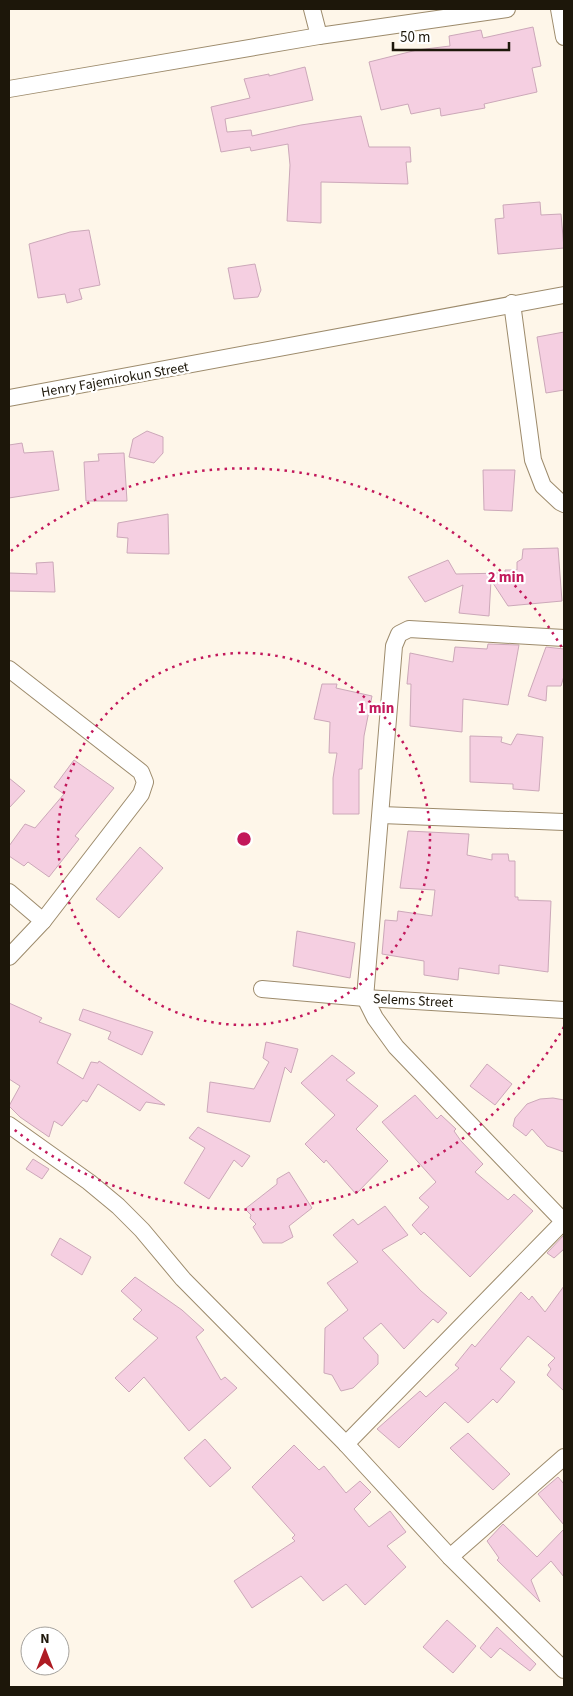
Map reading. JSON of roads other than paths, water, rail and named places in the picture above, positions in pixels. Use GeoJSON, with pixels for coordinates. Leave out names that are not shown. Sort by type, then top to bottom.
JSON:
{"type":"FeatureCollection","features":[{"type":"Feature","properties":{"kind":"street"},"geometry":{"type":"LineString","coordinates":[[312,9],[319,36]]}},
{"type":"Feature","properties":{"kind":"street"},"geometry":{"type":"LineString","coordinates":[[9,90],[319,36],[506,9]]}},
{"type":"Feature","properties":{"kind":"street"},"geometry":{"type":"LineString","coordinates":[[559,9],[564,37]]}},
{"type":"Feature","properties":{"kind":"street","name":"Henry Fajemirokun Street"},"geometry":{"type":"LineString","coordinates":[[9,398],[221,360],[512,303],[564,295]]}},
{"type":"Feature","properties":{"kind":"street"},"geometry":{"type":"LineString","coordinates":[[512,303],[533,460],[543,486],[564,504]]}},
{"type":"Feature","properties":{"kind":"street"},"geometry":{"type":"LineString","coordinates":[[346,1444],[564,1221],[396,1047],[375,1018],[365,998],[394,646],[399,634],[409,629],[564,638]]}},
{"type":"Feature","properties":{"kind":"street"},"geometry":{"type":"LineString","coordinates":[[9,669],[141,772],[144,782],[142,794],[43,921],[9,957]]}},
{"type":"Feature","properties":{"kind":"street"},"geometry":{"type":"LineString","coordinates":[[381,815],[564,822]]}},
{"type":"Feature","properties":{"kind":"street"},"geometry":{"type":"LineString","coordinates":[[9,892],[43,921]]}},
{"type":"Feature","properties":{"kind":"street","name":"Selems Street"},"geometry":{"type":"LineString","coordinates":[[262,989],[365,998],[564,1010]]}},
{"type":"Feature","properties":{"kind":"street"},"geometry":{"type":"LineString","coordinates":[[9,1125],[90,1182],[118,1206],[142,1230],[184,1279],[346,1444],[450,1557],[564,1670]]}},
{"type":"Feature","properties":{"kind":"street"},"geometry":{"type":"LineString","coordinates":[[450,1557],[564,1457]]}}]}
